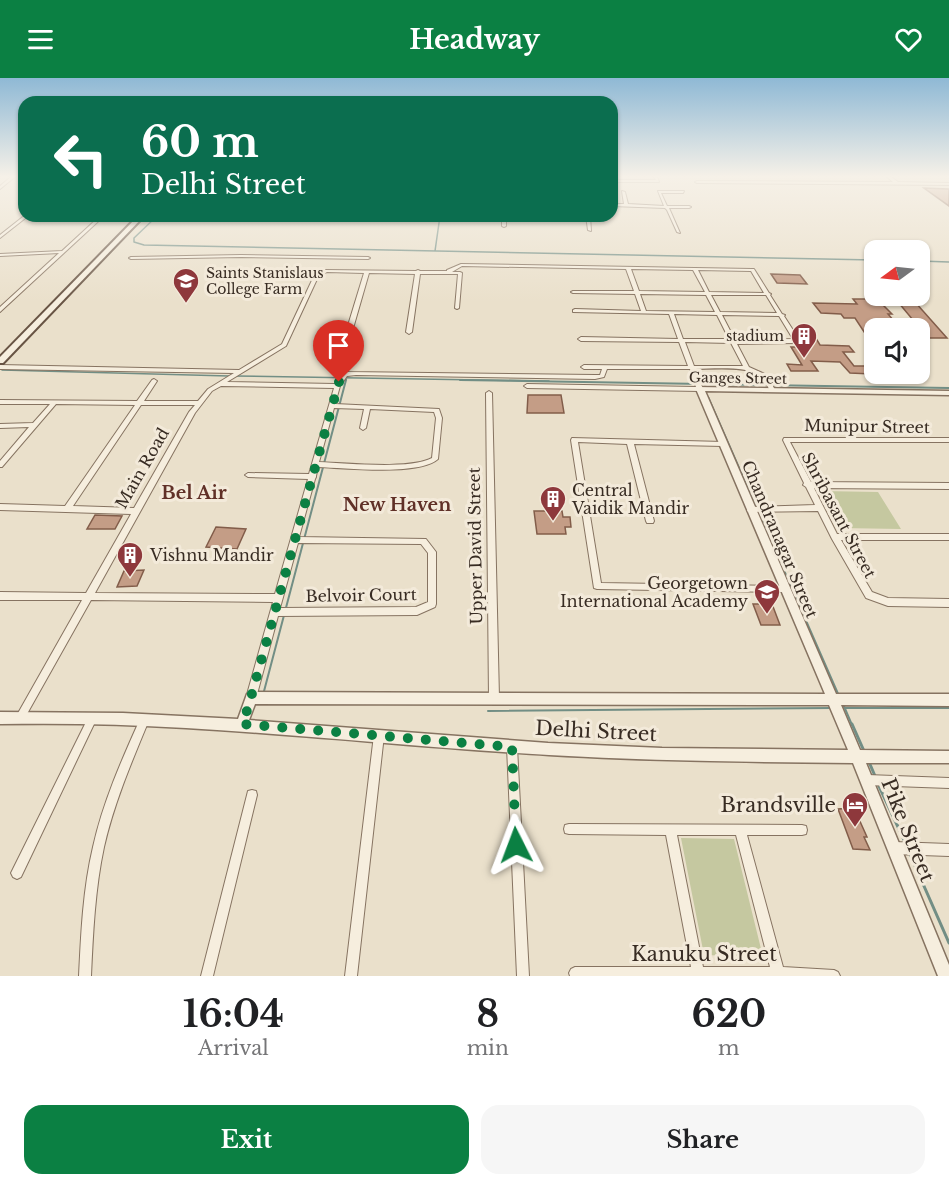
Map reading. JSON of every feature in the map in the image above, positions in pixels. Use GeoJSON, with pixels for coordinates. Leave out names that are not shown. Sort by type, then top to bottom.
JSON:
{"type":"FeatureCollection","features":[{"type":"Feature","properties":{"kind":"main road"},"geometry":{"type":"LineString","coordinates":[[0,355],[133,222]]}},
{"type":"Feature","properties":{"kind":"main road"},"geometry":{"type":"LineString","coordinates":[[0,361],[133,222]]}},
{"type":"Feature","properties":{"kind":"street"},"geometry":{"type":"LineString","coordinates":[[673,218],[679,232]]}},
{"type":"Feature","properties":{"kind":"street"},"geometry":{"type":"LineString","coordinates":[[0,237],[19,222]]}},
{"type":"Feature","properties":{"kind":"street"},"geometry":{"type":"LineString","coordinates":[[0,310],[95,222]]}},
{"type":"Feature","properties":{"kind":"street"},"geometry":{"type":"LineString","coordinates":[[589,222],[590,230]]}},
{"type":"Feature","properties":{"kind":"street"},"geometry":{"type":"LineString","coordinates":[[0,255],[62,252]]}},
{"type":"Feature","properties":{"kind":"street","name":"Main Road"},"geometry":{"type":"LineString","coordinates":[[20,718],[134,511],[198,403],[220,382],[284,345],[315,277],[326,271],[333,257]]}},
{"type":"Feature","properties":{"kind":"street"},"geometry":{"type":"LineString","coordinates":[[131,258],[368,258]]}},
{"type":"Feature","properties":{"kind":"street"},"geometry":{"type":"LineString","coordinates":[[449,271],[461,265],[752,270],[797,341],[581,339]]}},
{"type":"Feature","properties":{"kind":"street"},"geometry":{"type":"LineString","coordinates":[[628,268],[644,312]]}},
{"type":"Feature","properties":{"kind":"street"},"geometry":{"type":"LineString","coordinates":[[695,269],[747,368]]}},
{"type":"Feature","properties":{"kind":"street"},"geometry":{"type":"LineString","coordinates":[[326,271],[449,271],[460,273],[457,308]]}},
{"type":"Feature","properties":{"kind":"street"},"geometry":{"type":"LineString","coordinates":[[349,332],[367,271]]}},
{"type":"Feature","properties":{"kind":"street"},"geometry":{"type":"LineString","coordinates":[[410,332],[418,271]]}},
{"type":"Feature","properties":{"kind":"street"},"geometry":{"type":"LineString","coordinates":[[573,292],[768,294]]}},
{"type":"Feature","properties":{"kind":"street"},"geometry":{"type":"LineString","coordinates":[[574,311],[782,315]]}},
{"type":"Feature","properties":{"kind":"street"},"geometry":{"type":"LineString","coordinates":[[671,313],[699,385]]}},
{"type":"Feature","properties":{"kind":"street"},"geometry":{"type":"LineString","coordinates":[[242,724],[254,699],[295,540],[313,477],[320,464],[345,359]]}},
{"type":"Feature","properties":{"kind":"street"},"geometry":{"type":"LineString","coordinates":[[0,367],[239,371]]}},
{"type":"Feature","properties":{"kind":"street"},"geometry":{"type":"LineString","coordinates":[[584,367],[747,368],[765,376],[770,386]]}},
{"type":"Feature","properties":{"kind":"street"},"geometry":{"type":"LineString","coordinates":[[220,382],[596,377],[602,376],[605,367]]}},
{"type":"Feature","properties":{"kind":"street"},"geometry":{"type":"LineString","coordinates":[[67,509],[154,381]]}},
{"type":"Feature","properties":{"kind":"street","name":"Chandranagar Street"},"geometry":{"type":"LineString","coordinates":[[699,385],[723,444],[756,509],[784,589],[834,705]]}},
{"type":"Feature","properties":{"kind":"street","name":"Ganges Street"},"geometry":{"type":"LineString","coordinates":[[527,386],[770,386],[949,393]]}},
{"type":"Feature","properties":{"kind":"street","name":"Upper David Street"},"geometry":{"type":"LineString","coordinates":[[489,393],[494,698]]}},
{"type":"Feature","properties":{"kind":"street"},"geometry":{"type":"LineString","coordinates":[[0,402],[198,403]]}},
{"type":"Feature","properties":{"kind":"street"},"geometry":{"type":"LineString","coordinates":[[0,465],[55,402]]}},
{"type":"Feature","properties":{"kind":"street"},"geometry":{"type":"LineString","coordinates":[[320,464],[414,466],[435,461],[439,418],[437,410],[334,406]]}},
{"type":"Feature","properties":{"kind":"street"},"geometry":{"type":"LineString","coordinates":[[363,428],[367,407]]}},
{"type":"Feature","properties":{"kind":"street"},"geometry":{"type":"LineString","coordinates":[[0,426],[34,425]]}},
{"type":"Feature","properties":{"kind":"street"},"geometry":{"type":"LineString","coordinates":[[723,444],[574,440],[597,586],[784,589]]}},
{"type":"Feature","properties":{"kind":"street","name":"Munipur Street"},"geometry":{"type":"LineString","coordinates":[[786,440],[949,440]]}},
{"type":"Feature","properties":{"kind":"street","name":"Shribasant Street"},"geometry":{"type":"LineString","coordinates":[[786,440],[834,537],[864,590],[874,598],[888,602],[949,603]]}},
{"type":"Feature","properties":{"kind":"street"},"geometry":{"type":"LineString","coordinates":[[630,441],[650,521]]}},
{"type":"Feature","properties":{"kind":"street"},"geometry":{"type":"LineString","coordinates":[[248,476],[313,477]]}},
{"type":"Feature","properties":{"kind":"street"},"geometry":{"type":"LineString","coordinates":[[807,485],[949,486]]}},
{"type":"Feature","properties":{"kind":"street"},"geometry":{"type":"LineString","coordinates":[[0,507],[134,511]]}},
{"type":"Feature","properties":{"kind":"street"},"geometry":{"type":"LineString","coordinates":[[756,509],[820,508]]}},
{"type":"Feature","properties":{"kind":"street"},"geometry":{"type":"LineString","coordinates":[[834,537],[949,537]]}},
{"type":"Feature","properties":{"kind":"street","name":"Belvoir Court"},"geometry":{"type":"LineString","coordinates":[[275,612],[417,611],[432,604],[432,552],[423,541],[295,540]]}},
{"type":"Feature","properties":{"kind":"street"},"geometry":{"type":"LineString","coordinates":[[0,596],[279,598]]}},
{"type":"Feature","properties":{"kind":"street","name":"Delhi Street"},"geometry":{"type":"LineString","coordinates":[[254,699],[494,698],[834,705],[848,700],[949,700]]}},
{"type":"Feature","properties":{"kind":"street","name":"Pike Street"},"geometry":{"type":"LineString","coordinates":[[834,705],[867,780],[946,976]]}},
{"type":"Feature","properties":{"kind":"street","name":"Delhi Street"},"geometry":{"type":"LineString","coordinates":[[0,718],[242,724],[512,747],[678,755],[949,757]]}},
{"type":"Feature","properties":{"kind":"street"},"geometry":{"type":"LineString","coordinates":[[17,873],[92,719]]}},
{"type":"Feature","properties":{"kind":"street"},"geometry":{"type":"LineString","coordinates":[[85,976],[91,901],[103,831],[119,778],[144,720]]}},
{"type":"Feature","properties":{"kind":"street"},"geometry":{"type":"LineString","coordinates":[[351,976],[379,735]]}},
{"type":"Feature","properties":{"kind":"street"},"geometry":{"type":"LineString","coordinates":[[512,747],[523,976]]}},
{"type":"Feature","properties":{"kind":"street"},"geometry":{"type":"LineString","coordinates":[[867,780],[949,783]]}},
{"type":"Feature","properties":{"kind":"street"},"geometry":{"type":"LineString","coordinates":[[207,976],[252,795]]}},
{"type":"Feature","properties":{"kind":"street"},"geometry":{"type":"LineString","coordinates":[[569,829],[802,830]]}},
{"type":"Feature","properties":{"kind":"street"},"geometry":{"type":"LineString","coordinates":[[740,829],[778,973]]}},
{"type":"Feature","properties":{"kind":"street"},"geometry":{"type":"LineString","coordinates":[[671,830],[699,975]]}},
{"type":"Feature","properties":{"kind":"street"},"geometry":{"type":"LineString","coordinates":[[894,848],[949,850]]}},
{"type":"Feature","properties":{"kind":"street","name":"Kanuku Street"},"geometry":{"type":"LineString","coordinates":[[575,974],[778,973],[834,976]]}},
{"type":"Feature","properties":{"kind":"green space"},"geometry":{"type":"Polygon","coordinates":[[[820,491],[878,492],[901,529],[840,528],[820,491]]]}},
{"type":"Feature","properties":{"kind":"green space"},"geometry":{"type":"Polygon","coordinates":[[[681,838],[734,839],[763,957],[704,955],[681,838]]]}},
{"type":"Feature","properties":{"kind":"building"},"geometry":{"type":"Polygon","coordinates":[[[771,274],[800,275],[807,284],[777,283],[771,274]]]}},
{"type":"Feature","properties":{"kind":"building"},"geometry":{"type":"Polygon","coordinates":[[[853,299],[864,299],[864,306],[884,306],[892,314],[888,314],[891,318],[864,318],[864,332],[855,318],[844,318],[841,314],[821,313],[813,303],[857,304],[853,299]]]}},
{"type":"Feature","properties":{"kind":"building"},"geometry":{"type":"Polygon","coordinates":[[[901,306],[919,306],[929,318],[911,318],[901,306]]]}},
{"type":"Feature","properties":{"kind":"building"},"geometry":{"type":"Polygon","coordinates":[[[930,319],[947,338],[930,338],[930,319]]]}},
{"type":"Feature","properties":{"kind":"building"},"geometry":{"type":"Polygon","coordinates":[[[803,334],[814,335],[820,345],[849,346],[854,352],[843,352],[854,366],[864,366],[864,374],[850,373],[840,362],[811,361],[818,371],[791,371],[787,364],[802,365],[791,347],[809,347],[803,334]]]}},
{"type":"Feature","properties":{"kind":"building"},"geometry":{"type":"Polygon","coordinates":[[[528,395],[561,395],[564,413],[527,413],[528,395]]]}},
{"type":"Feature","properties":{"kind":"building","name":"Central Vaidik Mandir"},"geometry":{"type":"Polygon","coordinates":[[[534,511],[562,511],[563,517],[570,517],[571,527],[565,527],[566,534],[537,534],[534,511]]]}},
{"type":"Feature","properties":{"kind":"building"},"geometry":{"type":"Polygon","coordinates":[[[95,515],[122,516],[115,529],[87,529],[95,515]]]}},
{"type":"Feature","properties":{"kind":"building"},"geometry":{"type":"Polygon","coordinates":[[[216,527],[246,529],[237,549],[206,547],[216,527]]]}},
{"type":"Feature","properties":{"kind":"building","name":"Vishnu Mandir"},"geometry":{"type":"Polygon","coordinates":[[[144,570],[137,586],[117,587],[124,571],[144,570]]]}},
{"type":"Feature","properties":{"kind":"building","name":"Georgetown International Academy"},"geometry":{"type":"Polygon","coordinates":[[[753,604],[772,604],[780,625],[761,625],[753,604]]]}},
{"type":"Feature","properties":{"kind":"building","name":"Brandsville"},"geometry":{"type":"Polygon","coordinates":[[[854,808],[867,837],[864,837],[870,850],[853,849],[838,809],[854,808]]]}},
{"type":"Feature","properties":{"kind":"waterway"},"geometry":{"type":"LineString","coordinates":[[151,222],[134,238],[134,242],[144,245],[435,251]]}},
{"type":"Feature","properties":{"kind":"waterway"},"geometry":{"type":"LineString","coordinates":[[435,251],[439,222]]}},
{"type":"Feature","properties":{"kind":"waterway"},"geometry":{"type":"LineString","coordinates":[[435,251],[864,260]]}},
{"type":"Feature","properties":{"kind":"waterway"},"geometry":{"type":"LineString","coordinates":[[930,261],[949,262]]}},
{"type":"Feature","properties":{"kind":"waterway"},"geometry":{"type":"LineString","coordinates":[[2,370],[229,376]]}},
{"type":"Feature","properties":{"kind":"waterway"},"geometry":{"type":"LineString","coordinates":[[235,376],[549,381]]}},
{"type":"Feature","properties":{"kind":"waterway"},"geometry":{"type":"LineString","coordinates":[[263,695],[346,380]]}},
{"type":"Feature","properties":{"kind":"waterway"},"geometry":{"type":"LineString","coordinates":[[460,380],[949,388]]}},
{"type":"Feature","properties":{"kind":"waterway"},"geometry":{"type":"LineString","coordinates":[[708,397],[839,696]]}},
{"type":"Feature","properties":{"kind":"waterway"},"geometry":{"type":"LineString","coordinates":[[843,704],[845,708]]}},
{"type":"Feature","properties":{"kind":"waterway"},"geometry":{"type":"LineString","coordinates":[[488,711],[832,708]]}},
{"type":"Feature","properties":{"kind":"waterway"},"geometry":{"type":"LineString","coordinates":[[845,708],[949,708]]}},
{"type":"Feature","properties":{"kind":"waterway"},"geometry":{"type":"LineString","coordinates":[[845,708],[852,725]]}},
{"type":"Feature","properties":{"kind":"waterway"},"geometry":{"type":"LineString","coordinates":[[852,724],[864,751]]}},
{"type":"Feature","properties":{"kind":"waterway"},"geometry":{"type":"LineString","coordinates":[[869,762],[875,776]]}},
{"type":"Feature","properties":{"kind":"waterway"},"geometry":{"type":"LineString","coordinates":[[878,784],[906,844]]}},
{"type":"Feature","properties":{"kind":"waterway"},"geometry":{"type":"LineString","coordinates":[[909,852],[949,943]]}},
{"type":"Feature","properties":{"kind":"place","name":"Saints Stanislaus College Farm"},"geometry":{"type":"Point","coordinates":[186,304]}},
{"type":"Feature","properties":{"kind":"place","name":"stadium"},"geometry":{"type":"Point","coordinates":[804,359]}},
{"type":"Feature","properties":{"kind":"place","name":"Central Vaidik Mandir"},"geometry":{"type":"Point","coordinates":[553,522]}},
{"type":"Feature","properties":{"kind":"place","name":"Vishnu Mandir"},"geometry":{"type":"Point","coordinates":[130,578]}},
{"type":"Feature","properties":{"kind":"place","name":"Georgetown International Academy"},"geometry":{"type":"Point","coordinates":[767,615]}},
{"type":"Feature","properties":{"kind":"place","name":"Brandsville"},"geometry":{"type":"Point","coordinates":[855,828]}},
{"type":"Feature","properties":{"kind":"district","name":"Bel Air"},"geometry":{"type":"Point","coordinates":[194,493]}},
{"type":"Feature","properties":{"kind":"district","name":"New Haven"},"geometry":{"type":"Point","coordinates":[397,505]}},
{"type":"Feature","properties":{"kind":"route"},"geometry":{"type":"LineString","coordinates":[[339,382],[242,724],[512,747],[516,845]]}}]}
